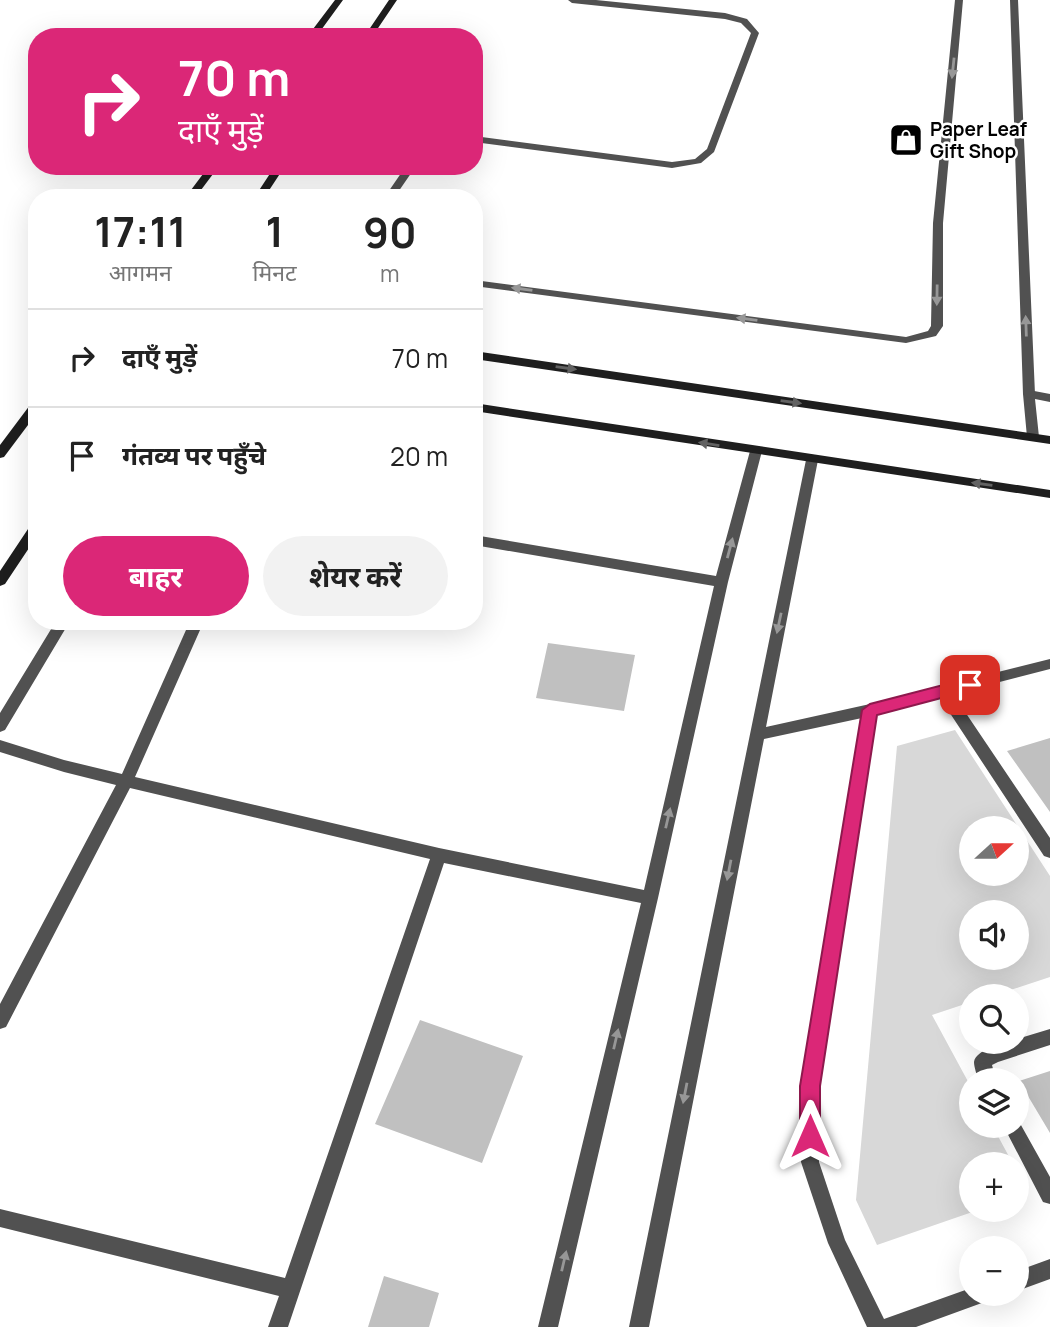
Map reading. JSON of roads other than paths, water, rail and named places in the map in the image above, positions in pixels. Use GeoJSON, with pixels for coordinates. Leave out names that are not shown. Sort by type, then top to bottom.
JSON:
{"type":"FeatureCollection","features":[{"type":"Feature","properties":{"kind":"street"},"geometry":{"type":"LineString","coordinates":[[318,28],[339,0]]}},
{"type":"Feature","properties":{"kind":"street"},"geometry":{"type":"LineString","coordinates":[[374,28],[393,0]]}},
{"type":"Feature","properties":{"kind":"street"},"geometry":{"type":"LineString","coordinates":[[483,140],[672,165],[698,161],[711,150],[755,33],[744,21],[724,16],[572,0]]}},
{"type":"Feature","properties":{"kind":"street"},"geometry":{"type":"LineString","coordinates":[[483,284],[906,340],[932,334],[937,326],[938,223],[959,0]]}},
{"type":"Feature","properties":{"kind":"street"},"geometry":{"type":"LineString","coordinates":[[1014,0],[1032,438]]}},
{"type":"Feature","properties":{"kind":"street"},"geometry":{"type":"LineString","coordinates":[[483,356],[1050,440]]}},
{"type":"Feature","properties":{"kind":"street"},"geometry":{"type":"LineString","coordinates":[[1029,394],[1050,398]]}},
{"type":"Feature","properties":{"kind":"street"},"geometry":{"type":"LineString","coordinates":[[483,408],[1050,494]]}},
{"type":"Feature","properties":{"kind":"street"},"geometry":{"type":"LineString","coordinates":[[0,454],[28,416]]}},
{"type":"Feature","properties":{"kind":"street"},"geometry":{"type":"LineString","coordinates":[[548,1327],[650,898],[721,582],[756,451]]}},
{"type":"Feature","properties":{"kind":"street"},"geometry":{"type":"LineString","coordinates":[[639,1327],[812,460]]}},
{"type":"Feature","properties":{"kind":"street"},"geometry":{"type":"LineString","coordinates":[[0,581],[28,539]]}},
{"type":"Feature","properties":{"kind":"street"},"geometry":{"type":"LineString","coordinates":[[483,542],[721,582]]}},
{"type":"Feature","properties":{"kind":"street"},"geometry":{"type":"LineString","coordinates":[[0,726],[58,630]]}},
{"type":"Feature","properties":{"kind":"street"},"geometry":{"type":"LineString","coordinates":[[0,1021],[125,781],[193,630]]}},
{"type":"Feature","properties":{"kind":"street"},"geometry":{"type":"LineString","coordinates":[[756,735],[870,710],[1050,664]]}},
{"type":"Feature","properties":{"kind":"street"},"geometry":{"type":"LineString","coordinates":[[943,691],[1050,851]]}},
{"type":"Feature","properties":{"kind":"street"},"geometry":{"type":"LineString","coordinates":[[870,710],[810,1086],[810,1161],[837,1243],[877,1327]]}},
{"type":"Feature","properties":{"kind":"street"},"geometry":{"type":"LineString","coordinates":[[0,746],[64,766],[439,855],[650,898]]}},
{"type":"Feature","properties":{"kind":"street"},"geometry":{"type":"LineString","coordinates":[[278,1327],[439,855]]}},
{"type":"Feature","properties":{"kind":"street"},"geometry":{"type":"LineString","coordinates":[[984,1068],[983,1062],[993,1055],[1050,1037]]}},
{"type":"Feature","properties":{"kind":"street"},"geometry":{"type":"LineString","coordinates":[[1019,1138],[1050,1195]]}},
{"type":"Feature","properties":{"kind":"street"},"geometry":{"type":"LineString","coordinates":[[0,1218],[289,1289]]}},
{"type":"Feature","properties":{"kind":"street"},"geometry":{"type":"LineString","coordinates":[[1029,1277],[1050,1269]]}},
{"type":"Feature","properties":{"kind":"street"},"geometry":{"type":"LineString","coordinates":[[889,1327],[959,1302]]}},
{"type":"Feature","properties":{"kind":"place","name":"Paper Leaf Gift Shop"},"geometry":{"type":"Point","coordinates":[906,140]}}]}
